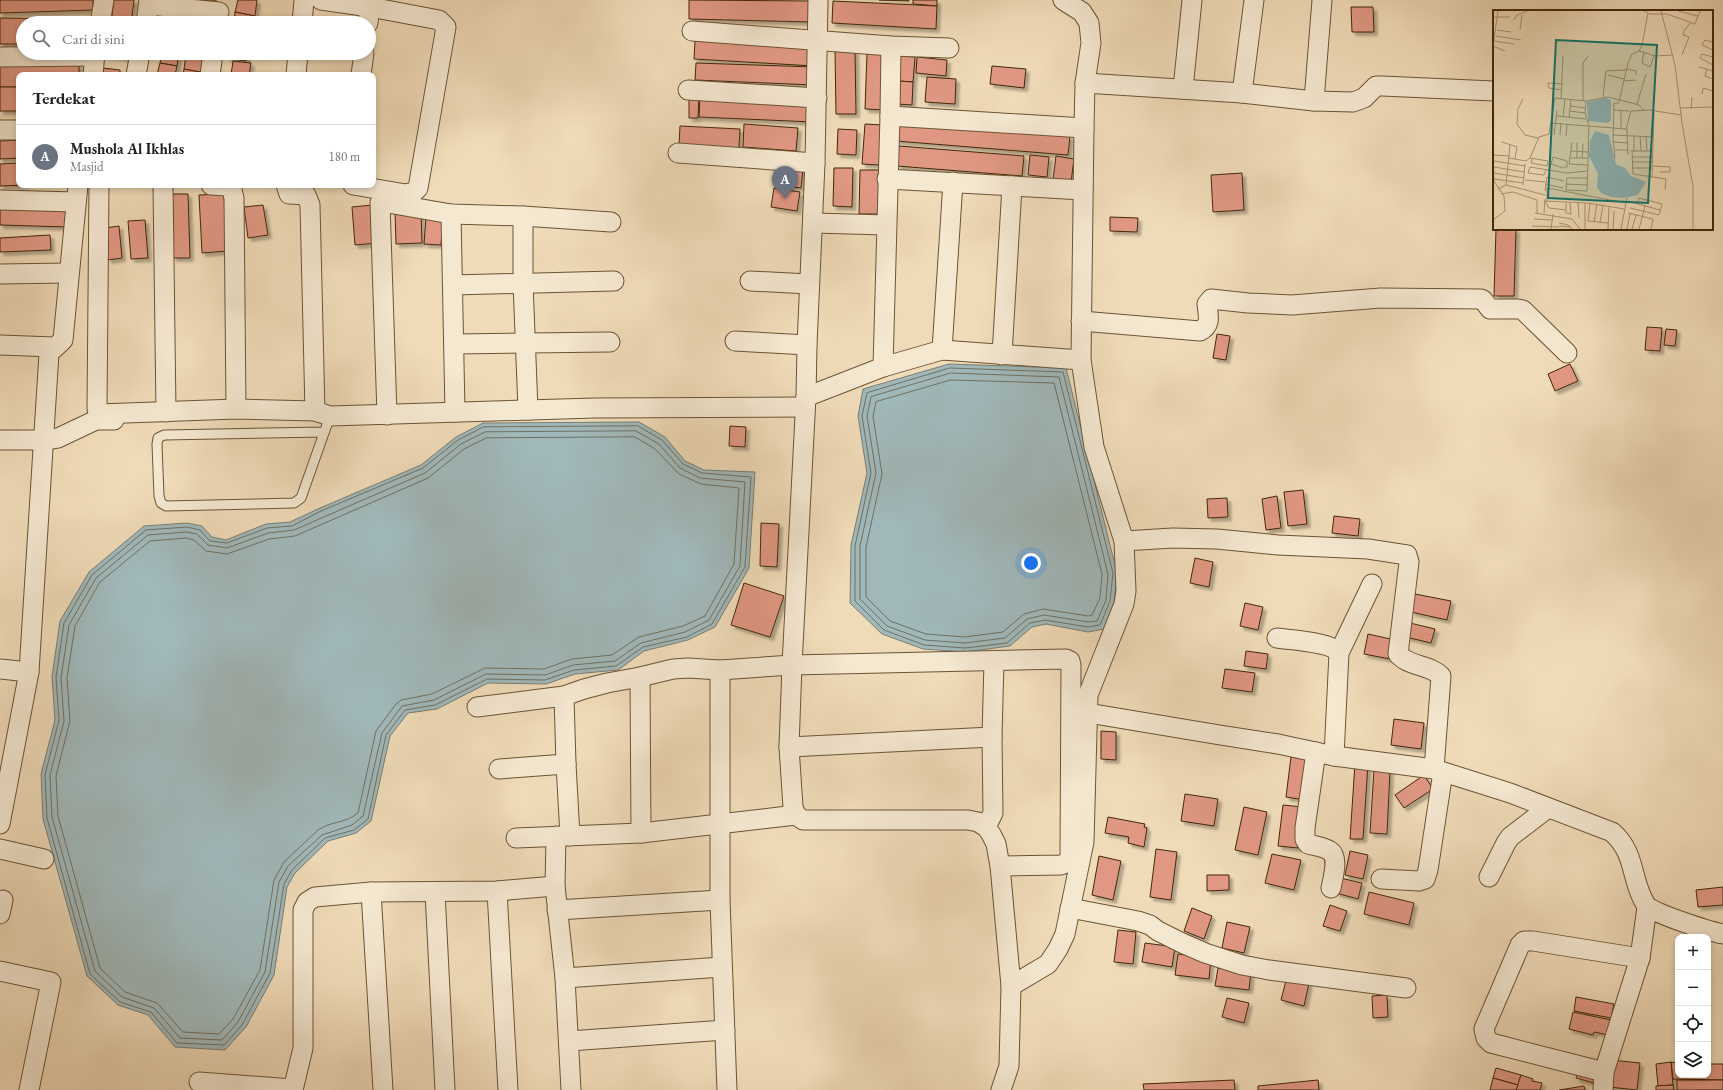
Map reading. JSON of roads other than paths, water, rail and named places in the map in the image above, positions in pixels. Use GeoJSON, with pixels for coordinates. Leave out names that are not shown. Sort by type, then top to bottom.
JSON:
{"type":"FeatureCollection","features":[{"type":"Feature","properties":{"kind":"street"},"geometry":{"type":"LineString","coordinates":[[101,16],[104,0]]}},
{"type":"Feature","properties":{"kind":"street"},"geometry":{"type":"LineString","coordinates":[[303,16],[304,0]]}},
{"type":"Feature","properties":{"kind":"street"},"geometry":{"type":"LineString","coordinates":[[321,0],[369,15],[439,20],[446,27],[418,188],[414,192],[406,194],[371,188]]}},
{"type":"Feature","properties":{"kind":"street"},"geometry":{"type":"LineString","coordinates":[[818,0],[813,223],[806,345],[806,402],[789,747],[793,807],[796,815],[803,820],[968,820],[978,822],[986,827],[996,844],[1000,866],[1011,986],[1009,1066],[1001,1090]]}},
{"type":"Feature","properties":{"kind":"street"},"geometry":{"type":"LineString","coordinates":[[1011,986],[1048,964],[1058,949],[1065,934],[1082,859],[1084,842],[1088,695],[1124,604],[1126,591],[1124,541],[1094,447],[1081,360],[1082,190],[1085,83],[1092,43],[1089,23],[1082,12],[1063,0]]}},
{"type":"Feature","properties":{"kind":"street"},"geometry":{"type":"LineString","coordinates":[[1183,89],[1192,0]]}},
{"type":"Feature","properties":{"kind":"street"},"geometry":{"type":"LineString","coordinates":[[1242,93],[1254,0]]}},
{"type":"Feature","properties":{"kind":"street"},"geometry":{"type":"LineString","coordinates":[[1314,101],[1322,0]]}},
{"type":"Feature","properties":{"kind":"street"},"geometry":{"type":"LineString","coordinates":[[148,9],[219,12]]}},
{"type":"Feature","properties":{"kind":"street"},"geometry":{"type":"LineString","coordinates":[[692,31],[891,46],[949,48]]}},
{"type":"Feature","properties":{"kind":"street"},"geometry":{"type":"LineString","coordinates":[[883,367],[891,46]]}},
{"type":"Feature","properties":{"kind":"street"},"geometry":{"type":"LineString","coordinates":[[0,57],[16,57]]}},
{"type":"Feature","properties":{"kind":"street"},"geometry":{"type":"LineString","coordinates":[[93,72],[94,60]]}},
{"type":"Feature","properties":{"kind":"street"},"geometry":{"type":"LineString","coordinates":[[137,72],[139,60]]}},
{"type":"Feature","properties":{"kind":"street"},"geometry":{"type":"LineString","coordinates":[[210,72],[212,60]]}},
{"type":"Feature","properties":{"kind":"street"},"geometry":{"type":"LineString","coordinates":[[296,72],[297,60]]}},
{"type":"Feature","properties":{"kind":"street"},"geometry":{"type":"LineString","coordinates":[[361,72],[363,60]]}},
{"type":"Feature","properties":{"kind":"street"},"geometry":{"type":"LineString","coordinates":[[1085,83],[1242,93],[1314,101],[1353,102],[1360,100],[1376,86],[1493,91]]}},
{"type":"Feature","properties":{"kind":"street"},"geometry":{"type":"LineString","coordinates":[[688,90],[817,98]]}},
{"type":"Feature","properties":{"kind":"street"},"geometry":{"type":"LineString","coordinates":[[890,116],[1084,128]]}},
{"type":"Feature","properties":{"kind":"street"},"geometry":{"type":"LineString","coordinates":[[0,130],[16,130]]}},
{"type":"Feature","properties":{"kind":"street"},"geometry":{"type":"LineString","coordinates":[[678,153],[815,164]]}},
{"type":"Feature","properties":{"kind":"street"},"geometry":{"type":"LineString","coordinates":[[887,179],[1082,190]]}},
{"type":"Feature","properties":{"kind":"street"},"geometry":{"type":"LineString","coordinates":[[942,350],[953,182]]}},
{"type":"Feature","properties":{"kind":"street"},"geometry":{"type":"LineString","coordinates":[[1002,354],[1012,186]]}},
{"type":"Feature","properties":{"kind":"street"},"geometry":{"type":"LineString","coordinates":[[99,188],[96,409],[99,414],[236,410],[316,418]]}},
{"type":"Feature","properties":{"kind":"street"},"geometry":{"type":"LineString","coordinates":[[163,188],[166,412]]}},
{"type":"Feature","properties":{"kind":"street"},"geometry":{"type":"LineString","coordinates":[[230,188],[234,198],[236,410]]}},
{"type":"Feature","properties":{"kind":"street"},"geometry":{"type":"LineString","coordinates":[[287,188],[289,194],[306,195],[310,204],[316,418]]}},
{"type":"Feature","properties":{"kind":"street"},"geometry":{"type":"LineString","coordinates":[[0,200],[77,193],[63,340],[49,353],[29,672],[0,824]]}},
{"type":"Feature","properties":{"kind":"street"},"geometry":{"type":"LineString","coordinates":[[387,415],[380,203],[382,202],[451,214],[523,216],[611,222]]}},
{"type":"Feature","properties":{"kind":"street"},"geometry":{"type":"LineString","coordinates":[[451,214],[456,412]]}},
{"type":"Feature","properties":{"kind":"street"},"geometry":{"type":"LineString","coordinates":[[523,216],[522,282],[528,410]]}},
{"type":"Feature","properties":{"kind":"street"},"geometry":{"type":"LineString","coordinates":[[813,223],[886,226]]}},
{"type":"Feature","properties":{"kind":"street"},"geometry":{"type":"LineString","coordinates":[[0,274],[69,273]]}},
{"type":"Feature","properties":{"kind":"street"},"geometry":{"type":"LineString","coordinates":[[452,285],[522,282],[614,281]]}},
{"type":"Feature","properties":{"kind":"street"},"geometry":{"type":"LineString","coordinates":[[750,281],[809,284]]}},
{"type":"Feature","properties":{"kind":"street"},"geometry":{"type":"LineString","coordinates":[[1081,321],[1200,331],[1209,323],[1207,304],[1210,299],[1248,304],[1292,305],[1381,298],[1481,299],[1490,309],[1523,310],[1567,354]]}},
{"type":"Feature","properties":{"kind":"street"},"geometry":{"type":"LineString","coordinates":[[735,341],[806,345]]}},
{"type":"Feature","properties":{"kind":"street"},"geometry":{"type":"LineString","coordinates":[[455,344],[610,342]]}},
{"type":"Feature","properties":{"kind":"street"},"geometry":{"type":"LineString","coordinates":[[0,345],[54,347]]}},
{"type":"Feature","properties":{"kind":"street"},"geometry":{"type":"LineString","coordinates":[[0,440],[44,440],[58,438],[96,420],[274,417],[316,418],[456,412],[806,402],[883,367],[942,350],[1081,360]]}},
{"type":"Feature","properties":{"kind":"street"},"geometry":{"type":"LineString","coordinates":[[1124,541],[1173,538],[1216,539],[1278,545],[1368,549],[1407,555],[1409,562],[1398,654],[1403,660],[1437,672],[1441,676],[1439,771],[1428,870],[1425,879],[1419,881],[1381,879]]}},
{"type":"Feature","properties":{"kind":"street"},"geometry":{"type":"LineString","coordinates":[[1331,888],[1334,861],[1333,854],[1330,851],[1308,844],[1305,839],[1306,818],[1325,754],[1339,653],[1372,584]]}},
{"type":"Feature","properties":{"kind":"street"},"geometry":{"type":"LineString","coordinates":[[1277,638],[1310,642],[1332,647],[1339,653]]}},
{"type":"Feature","properties":{"kind":"street"},"geometry":{"type":"LineString","coordinates":[[477,707],[564,696],[584,688],[673,669],[688,668],[720,670],[792,665],[1066,659],[1070,661],[1071,665],[1070,858],[1066,863],[1061,865],[1000,866]]}},
{"type":"Feature","properties":{"kind":"street"},"geometry":{"type":"LineString","coordinates":[[986,827],[993,813],[992,737],[994,661]]}},
{"type":"Feature","properties":{"kind":"street"},"geometry":{"type":"LineString","coordinates":[[0,669],[29,672]]}},
{"type":"Feature","properties":{"kind":"street"},"geometry":{"type":"LineString","coordinates":[[720,670],[720,900],[727,1090]]}},
{"type":"Feature","properties":{"kind":"street"},"geometry":{"type":"LineString","coordinates":[[640,677],[641,833]]}},
{"type":"Feature","properties":{"kind":"street"},"geometry":{"type":"LineString","coordinates":[[564,696],[566,764],[563,836],[555,886],[565,978],[570,1090]]}},
{"type":"Feature","properties":{"kind":"street"},"geometry":{"type":"LineString","coordinates":[[1088,713],[1278,744],[1325,754],[1439,771],[1510,792],[1612,832],[1630,856],[1639,889],[1647,907],[1640,958],[1604,1081],[1491,1043],[1486,1038],[1484,1029],[1520,945],[1524,941],[1532,940],[1640,958]]}},
{"type":"Feature","properties":{"kind":"street"},"geometry":{"type":"LineString","coordinates":[[789,747],[992,737]]}},
{"type":"Feature","properties":{"kind":"street"},"geometry":{"type":"LineString","coordinates":[[499,769],[566,764]]}},
{"type":"Feature","properties":{"kind":"street"},"geometry":{"type":"LineString","coordinates":[[1489,877],[1510,837],[1548,808]]}},
{"type":"Feature","properties":{"kind":"street"},"geometry":{"type":"LineString","coordinates":[[516,838],[641,833],[796,815]]}},
{"type":"Feature","properties":{"kind":"street"},"geometry":{"type":"LineString","coordinates":[[0,849],[44,859]]}},
{"type":"Feature","properties":{"kind":"street"},"geometry":{"type":"LineString","coordinates":[[199,1082],[293,1090],[303,1048],[303,910],[307,902],[315,897],[371,892],[497,891],[555,886]]}},
{"type":"Feature","properties":{"kind":"street"},"geometry":{"type":"LineString","coordinates":[[497,891],[508,1090]]}},
{"type":"Feature","properties":{"kind":"street"},"geometry":{"type":"LineString","coordinates":[[371,892],[383,1090]]}},
{"type":"Feature","properties":{"kind":"street"},"geometry":{"type":"LineString","coordinates":[[435,892],[445,1090]]}},
{"type":"Feature","properties":{"kind":"street"},"geometry":{"type":"LineString","coordinates":[[557,910],[720,900]]}},
{"type":"Feature","properties":{"kind":"street"},"geometry":{"type":"LineString","coordinates":[[1647,907],[1657,912],[1723,934]]}},
{"type":"Feature","properties":{"kind":"street"},"geometry":{"type":"LineString","coordinates":[[1070,908],[1150,925],[1158,931],[1182,943],[1205,953],[1242,965],[1269,970],[1406,988]]}},
{"type":"Feature","properties":{"kind":"street"},"geometry":{"type":"LineString","coordinates":[[565,978],[722,966]]}},
{"type":"Feature","properties":{"kind":"street"},"geometry":{"type":"LineString","coordinates":[[0,972],[51,982],[29,1090]]}},
{"type":"Feature","properties":{"kind":"street"},"geometry":{"type":"LineString","coordinates":[[569,1041],[725,1030]]}},
{"type":"Feature","properties":{"kind":"lane"},"geometry":{"type":"LineString","coordinates":[[316,418],[319,449],[301,498],[294,503],[166,506],[160,503],[158,438],[164,435],[316,418]]}},
{"type":"Feature","properties":{"kind":"water"},"geometry":{"type":"Polygon","coordinates":[[[949,364],[1066,368],[1117,573],[1114,602],[1104,629],[1088,632],[1046,624],[1032,627],[1010,646],[965,652],[923,649],[882,634],[850,603],[851,545],[867,473],[858,416],[863,389],[949,364]]]}},
{"type":"Feature","properties":{"kind":"water"},"geometry":{"type":"Polygon","coordinates":[[[639,422],[665,437],[685,461],[704,470],[755,472],[749,568],[715,627],[688,640],[644,651],[618,670],[575,674],[546,684],[488,683],[437,709],[408,713],[390,736],[371,821],[356,833],[328,841],[295,873],[287,887],[274,975],[246,1027],[225,1050],[175,1047],[148,1015],[118,1005],[87,976],[43,819],[41,774],[55,720],[52,677],[60,621],[89,572],[144,526],[187,523],[202,526],[212,537],[226,540],[266,524],[290,522],[421,465],[456,437],[483,423],[639,422]]]}},
{"type":"Feature","properties":{"kind":"place","name":"Mushola Al Ikhlas"},"geometry":{"type":"Point","coordinates":[785,199]}}]}
